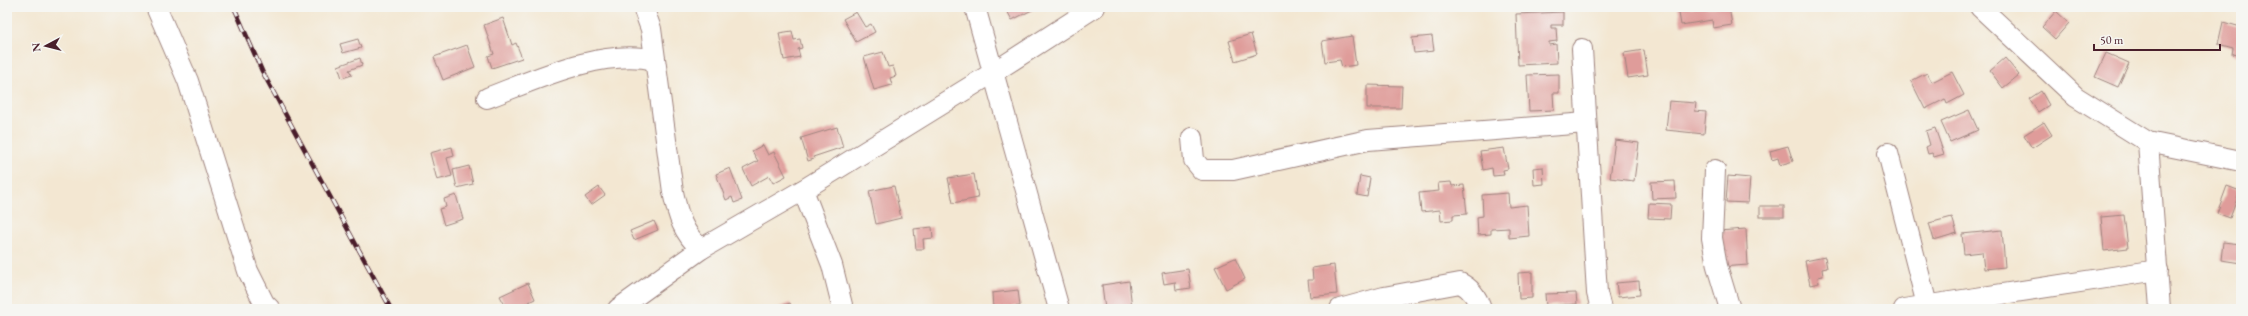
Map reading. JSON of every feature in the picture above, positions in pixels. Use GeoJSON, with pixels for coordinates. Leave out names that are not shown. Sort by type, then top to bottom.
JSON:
{"type":"FeatureCollection","features":[{"type":"Feature","properties":{"kind":"street"},"geometry":{"type":"LineString","coordinates":[[156,7],[188,81],[248,272],[270,309]]}},
{"type":"Feature","properties":{"kind":"street"},"geometry":{"type":"LineString","coordinates":[[643,7],[651,30],[673,192],[678,216],[684,232],[701,249]]}},
{"type":"Feature","properties":{"kind":"street"},"geometry":{"type":"LineString","coordinates":[[975,7],[1059,309]]}},
{"type":"Feature","properties":{"kind":"street"},"geometry":{"type":"LineString","coordinates":[[618,309],[701,249],[803,190],[994,72],[1095,7]]}},
{"type":"Feature","properties":{"kind":"street"},"geometry":{"type":"LineString","coordinates":[[1980,7],[2076,97],[2148,142],[2241,161]]}},
{"type":"Feature","properties":{"kind":"street"},"geometry":{"type":"LineString","coordinates":[[1582,49],[1597,293],[1601,309]]}},
{"type":"Feature","properties":{"kind":"street"},"geometry":{"type":"LineString","coordinates":[[487,98],[588,62],[634,57],[655,60]]}},
{"type":"Feature","properties":{"kind":"street"},"geometry":{"type":"LineString","coordinates":[[1192,138],[1194,160],[1202,170],[1233,170],[1368,140],[1586,123]]}},
{"type":"Feature","properties":{"kind":"street"},"geometry":{"type":"LineString","coordinates":[[2148,142],[2160,309]]}},
{"type":"Feature","properties":{"kind":"street"},"geometry":{"type":"LineString","coordinates":[[1888,153],[1927,305]]}},
{"type":"Feature","properties":{"kind":"street"},"geometry":{"type":"LineString","coordinates":[[1715,170],[1712,238],[1717,266],[1730,309]]}},
{"type":"Feature","properties":{"kind":"street"},"geometry":{"type":"LineString","coordinates":[[803,190],[832,265],[843,309]]}},
{"type":"Feature","properties":{"kind":"street"},"geometry":{"type":"LineString","coordinates":[[1904,309],[2158,270]]}},
{"type":"Feature","properties":{"kind":"street"},"geometry":{"type":"LineString","coordinates":[[1340,309],[1384,297],[1460,283],[1470,288],[1481,309]]}},
{"type":"Feature","properties":{"kind":"building"},"geometry":{"type":"Polygon","coordinates":[[[1005,7],[1038,7],[1012,20],[1005,7]]]}},
{"type":"Feature","properties":{"kind":"building"},"geometry":{"type":"Polygon","coordinates":[[[1678,7],[1729,7],[1732,25],[1713,28],[1712,20],[1681,25],[1678,7]]]}},
{"type":"Feature","properties":{"kind":"building"},"geometry":{"type":"Polygon","coordinates":[[[2056,11],[2069,23],[2055,39],[2042,27],[2056,11]]]}},
{"type":"Feature","properties":{"kind":"building"},"geometry":{"type":"Polygon","coordinates":[[[856,12],[865,27],[871,24],[875,32],[856,42],[843,19],[856,12]]]}},
{"type":"Feature","properties":{"kind":"building"},"geometry":{"type":"Polygon","coordinates":[[[1563,12],[1563,25],[1551,25],[1551,28],[1556,28],[1557,41],[1549,42],[1549,45],[1556,44],[1557,63],[1518,65],[1516,14],[1563,12]]]}},
{"type":"Feature","properties":{"kind":"building"},"geometry":{"type":"Polygon","coordinates":[[[503,18],[512,45],[516,43],[522,58],[492,68],[488,56],[494,54],[484,25],[503,18]]]}},
{"type":"Feature","properties":{"kind":"building"},"geometry":{"type":"Polygon","coordinates":[[[2223,22],[2241,27],[2241,56],[2232,54],[2233,48],[2218,44],[2223,22]]]}},
{"type":"Feature","properties":{"kind":"building"},"geometry":{"type":"Polygon","coordinates":[[[792,31],[794,40],[800,39],[802,48],[798,49],[800,57],[784,60],[779,33],[792,31]]]}},
{"type":"Feature","properties":{"kind":"building"},"geometry":{"type":"Polygon","coordinates":[[[1251,34],[1257,54],[1235,61],[1229,41],[1251,34]]]}},
{"type":"Feature","properties":{"kind":"building"},"geometry":{"type":"Polygon","coordinates":[[[1352,36],[1356,65],[1342,67],[1340,60],[1325,62],[1322,41],[1352,36]]]}},
{"type":"Feature","properties":{"kind":"building"},"geometry":{"type":"Polygon","coordinates":[[[1432,36],[1434,51],[1414,53],[1412,38],[1432,36]]]}},
{"type":"Feature","properties":{"kind":"building"},"geometry":{"type":"Polygon","coordinates":[[[358,39],[361,48],[343,53],[340,44],[358,39]]]}},
{"type":"Feature","properties":{"kind":"building"},"geometry":{"type":"Polygon","coordinates":[[[467,45],[475,67],[443,80],[434,57],[467,45]]]}},
{"type":"Feature","properties":{"kind":"building"},"geometry":{"type":"Polygon","coordinates":[[[1644,50],[1648,75],[1628,78],[1624,53],[1644,50]]]}},
{"type":"Feature","properties":{"kind":"building"},"geometry":{"type":"Polygon","coordinates":[[[883,52],[888,67],[893,66],[896,76],[890,78],[892,85],[874,90],[864,57],[883,52]]]}},
{"type":"Feature","properties":{"kind":"building"},"geometry":{"type":"Polygon","coordinates":[[[2106,53],[2129,63],[2118,87],[2095,77],[2106,53]]]}},
{"type":"Feature","properties":{"kind":"building"},"geometry":{"type":"Polygon","coordinates":[[[360,58],[362,65],[349,70],[352,75],[342,78],[338,66],[360,58]]]}},
{"type":"Feature","properties":{"kind":"building"},"geometry":{"type":"Polygon","coordinates":[[[2005,58],[2019,75],[2003,88],[1990,71],[2005,58]]]}},
{"type":"Feature","properties":{"kind":"building"},"geometry":{"type":"Polygon","coordinates":[[[1952,72],[1964,95],[1947,104],[1945,99],[1925,109],[1911,81],[1927,73],[1932,82],[1952,72]]]}},
{"type":"Feature","properties":{"kind":"building"},"geometry":{"type":"Polygon","coordinates":[[[1559,74],[1559,93],[1553,93],[1554,110],[1529,111],[1527,75],[1559,74]]]}},
{"type":"Feature","properties":{"kind":"building"},"geometry":{"type":"Polygon","coordinates":[[[1367,85],[1402,86],[1401,108],[1367,108],[1367,85]]]}},
{"type":"Feature","properties":{"kind":"building"},"geometry":{"type":"Polygon","coordinates":[[[2041,91],[2049,105],[2038,112],[2029,99],[2041,91]]]}},
{"type":"Feature","properties":{"kind":"building"},"geometry":{"type":"Polygon","coordinates":[[[1669,101],[1696,103],[1695,111],[1706,112],[1704,134],[1666,130],[1669,101]]]}},
{"type":"Feature","properties":{"kind":"building"},"geometry":{"type":"Polygon","coordinates":[[[1969,110],[1978,130],[1950,142],[1941,122],[1969,110]]]}},
{"type":"Feature","properties":{"kind":"building"},"geometry":{"type":"Polygon","coordinates":[[[2044,122],[2052,135],[2032,148],[2024,135],[2044,122]]]}},
{"type":"Feature","properties":{"kind":"building"},"geometry":{"type":"Polygon","coordinates":[[[837,127],[843,147],[813,157],[814,159],[808,161],[801,138],[837,127]]]}},
{"type":"Feature","properties":{"kind":"building"},"geometry":{"type":"Polygon","coordinates":[[[1935,128],[1944,154],[1934,157],[1932,153],[1928,154],[1926,147],[1930,145],[1926,131],[1935,128]]]}},
{"type":"Feature","properties":{"kind":"building"},"geometry":{"type":"Polygon","coordinates":[[[1615,140],[1639,143],[1634,181],[1610,178],[1615,140]]]}},
{"type":"Feature","properties":{"kind":"building"},"geometry":{"type":"Polygon","coordinates":[[[763,145],[768,155],[774,152],[786,176],[773,183],[769,176],[751,186],[743,169],[758,161],[752,151],[763,145]]]}},
{"type":"Feature","properties":{"kind":"building"},"geometry":{"type":"Polygon","coordinates":[[[1788,146],[1793,161],[1780,165],[1778,158],[1772,160],[1770,151],[1788,146]]]}},
{"type":"Feature","properties":{"kind":"building"},"geometry":{"type":"Polygon","coordinates":[[[452,147],[454,156],[447,158],[452,176],[437,180],[430,153],[452,147]]]}},
{"type":"Feature","properties":{"kind":"building"},"geometry":{"type":"Polygon","coordinates":[[[1504,148],[1508,169],[1503,170],[1504,175],[1493,176],[1492,168],[1483,170],[1480,151],[1504,148]]]}},
{"type":"Feature","properties":{"kind":"building"},"geometry":{"type":"Polygon","coordinates":[[[469,166],[473,184],[457,188],[453,170],[469,166]]]}},
{"type":"Feature","properties":{"kind":"building"},"geometry":{"type":"Polygon","coordinates":[[[1543,167],[1544,184],[1534,185],[1533,168],[1543,167]]]}},
{"type":"Feature","properties":{"kind":"building"},"geometry":{"type":"Polygon","coordinates":[[[730,168],[742,200],[734,203],[732,197],[726,200],[716,174],[730,168]]]}},
{"type":"Feature","properties":{"kind":"building"},"geometry":{"type":"Polygon","coordinates":[[[974,174],[978,198],[953,203],[948,178],[974,174]]]}},
{"type":"Feature","properties":{"kind":"building"},"geometry":{"type":"Polygon","coordinates":[[[1360,176],[1370,178],[1367,197],[1357,195],[1360,176]]]}},
{"type":"Feature","properties":{"kind":"building"},"geometry":{"type":"Polygon","coordinates":[[[1728,176],[1750,178],[1748,203],[1726,202],[1728,176]]]}},
{"type":"Feature","properties":{"kind":"building"},"geometry":{"type":"Polygon","coordinates":[[[1675,181],[1676,198],[1652,199],[1651,182],[1675,181]]]}},
{"type":"Feature","properties":{"kind":"building"},"geometry":{"type":"Polygon","coordinates":[[[1451,182],[1452,186],[1464,185],[1467,214],[1453,215],[1453,220],[1441,221],[1440,210],[1421,212],[1419,193],[1439,191],[1438,183],[1451,182]]]}},
{"type":"Feature","properties":{"kind":"building"},"geometry":{"type":"Polygon","coordinates":[[[894,186],[901,218],[876,224],[869,191],[894,186]]]}},
{"type":"Feature","properties":{"kind":"building"},"geometry":{"type":"Polygon","coordinates":[[[2227,186],[2240,191],[2230,218],[2217,213],[2227,186]]]}},
{"type":"Feature","properties":{"kind":"building"},"geometry":{"type":"Polygon","coordinates":[[[599,187],[605,195],[591,205],[585,197],[599,187]]]}},
{"type":"Feature","properties":{"kind":"building"},"geometry":{"type":"Polygon","coordinates":[[[1508,193],[1509,207],[1527,205],[1529,236],[1509,238],[1509,228],[1491,229],[1491,234],[1478,235],[1477,217],[1483,216],[1482,195],[1508,193]]]}},
{"type":"Feature","properties":{"kind":"building"},"geometry":{"type":"Polygon","coordinates":[[[456,195],[463,219],[444,225],[439,209],[446,207],[444,199],[456,195]]]}},
{"type":"Feature","properties":{"kind":"building"},"geometry":{"type":"Polygon","coordinates":[[[1649,203],[1671,204],[1670,219],[1648,218],[1649,203]]]}},
{"type":"Feature","properties":{"kind":"building"},"geometry":{"type":"Polygon","coordinates":[[[1760,206],[1784,206],[1784,217],[1760,217],[1760,206]]]}},
{"type":"Feature","properties":{"kind":"building"},"geometry":{"type":"Polygon","coordinates":[[[2124,215],[2128,248],[2104,251],[2101,217],[2124,215]]]}},
{"type":"Feature","properties":{"kind":"building"},"geometry":{"type":"Polygon","coordinates":[[[1952,217],[1957,233],[1934,240],[1929,223],[1952,217]]]}},
{"type":"Feature","properties":{"kind":"building"},"geometry":{"type":"Polygon","coordinates":[[[654,221],[658,230],[634,240],[630,231],[654,221]]]}},
{"type":"Feature","properties":{"kind":"building"},"geometry":{"type":"Polygon","coordinates":[[[932,227],[933,238],[923,239],[924,249],[916,249],[914,229],[932,227]]]}},
{"type":"Feature","properties":{"kind":"building"},"geometry":{"type":"Polygon","coordinates":[[[1746,229],[1748,265],[1721,267],[1718,231],[1746,229]]]}},
{"type":"Feature","properties":{"kind":"building"},"geometry":{"type":"Polygon","coordinates":[[[2002,230],[2005,267],[1984,269],[1982,252],[1964,254],[1962,234],[2002,230]]]}},
{"type":"Feature","properties":{"kind":"building"},"geometry":{"type":"Polygon","coordinates":[[[2223,242],[2241,244],[2241,263],[2221,260],[2223,242]]]}},
{"type":"Feature","properties":{"kind":"building"},"geometry":{"type":"Polygon","coordinates":[[[1825,257],[1827,268],[1822,269],[1823,276],[1818,277],[1819,283],[1810,285],[1805,261],[1825,257]]]}},
{"type":"Feature","properties":{"kind":"building"},"geometry":{"type":"Polygon","coordinates":[[[1235,258],[1245,279],[1226,289],[1215,267],[1235,258]]]}},
{"type":"Feature","properties":{"kind":"building"},"geometry":{"type":"Polygon","coordinates":[[[1334,265],[1337,294],[1310,297],[1308,280],[1313,280],[1312,268],[1334,265]]]}},
{"type":"Feature","properties":{"kind":"building"},"geometry":{"type":"Polygon","coordinates":[[[1188,269],[1191,288],[1176,290],[1175,282],[1164,284],[1162,273],[1188,269]]]}},
{"type":"Feature","properties":{"kind":"building"},"geometry":{"type":"Polygon","coordinates":[[[1532,272],[1532,298],[1519,299],[1518,273],[1532,272]]]}},
{"type":"Feature","properties":{"kind":"building"},"geometry":{"type":"Polygon","coordinates":[[[1129,281],[1132,308],[1105,309],[1102,285],[1129,281]]]}},
{"type":"Feature","properties":{"kind":"building"},"geometry":{"type":"Polygon","coordinates":[[[1639,281],[1640,295],[1618,297],[1616,283],[1639,281]]]}},
{"type":"Feature","properties":{"kind":"building"},"geometry":{"type":"Polygon","coordinates":[[[528,283],[535,299],[514,309],[507,309],[500,296],[528,283]]]}},
{"type":"Feature","properties":{"kind":"building"},"geometry":{"type":"Polygon","coordinates":[[[1018,290],[1020,306],[993,309],[992,293],[1018,290]]]}},
{"type":"Feature","properties":{"kind":"building"},"geometry":{"type":"Polygon","coordinates":[[[1576,293],[1577,304],[1546,306],[1545,294],[1576,293]]]}},
{"type":"Feature","properties":{"kind":"building"},"geometry":{"type":"Polygon","coordinates":[[[790,303],[792,309],[775,309],[790,303]]]}},
{"type":"Feature","properties":{"kind":"railway"},"geometry":{"type":"LineString","coordinates":[[234,7],[262,71],[391,309]]}}]}
